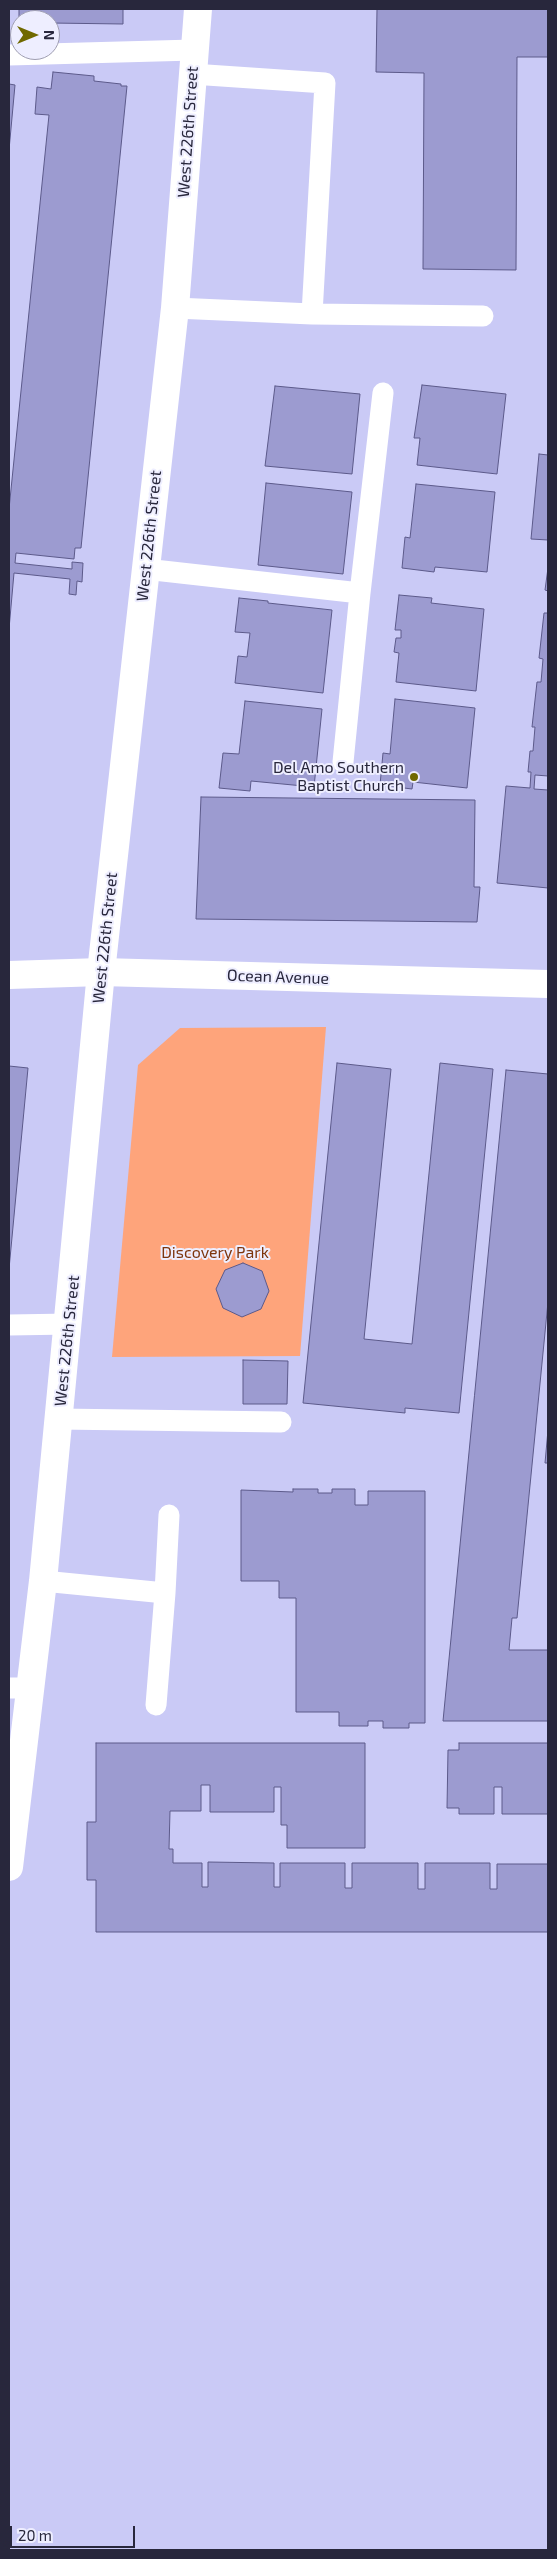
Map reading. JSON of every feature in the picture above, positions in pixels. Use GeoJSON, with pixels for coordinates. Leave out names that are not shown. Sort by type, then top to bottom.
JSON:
{"type":"FeatureCollection","features":[{"type":"Feature","properties":{"kind":"street","name":"West 226th Street"},"geometry":{"type":"LineString","coordinates":[[9,1867],[20,1688],[43,1581],[58,1419],[70,1324],[101,972],[175,308],[198,9]]}},
{"type":"Feature","properties":{"kind":"street","name":"Ocean Avenue"},"geometry":{"type":"LineString","coordinates":[[9,975],[101,972],[548,984]]}},
{"type":"Feature","properties":{"kind":"lane"},"geometry":{"type":"LineString","coordinates":[[9,55],[193,62],[325,83],[312,314]]}},
{"type":"Feature","properties":{"kind":"lane"},"geometry":{"type":"LineString","coordinates":[[175,308],[312,314],[483,316]]}},
{"type":"Feature","properties":{"kind":"lane"},"geometry":{"type":"LineString","coordinates":[[343,762],[383,393]]}},
{"type":"Feature","properties":{"kind":"lane"},"geometry":{"type":"LineString","coordinates":[[145,569],[360,593]]}},
{"type":"Feature","properties":{"kind":"lane"},"geometry":{"type":"LineString","coordinates":[[9,1325],[70,1324]]}},
{"type":"Feature","properties":{"kind":"lane"},"geometry":{"type":"LineString","coordinates":[[58,1419],[281,1422]]}},
{"type":"Feature","properties":{"kind":"lane"},"geometry":{"type":"LineString","coordinates":[[156,1705],[169,1515]]}},
{"type":"Feature","properties":{"kind":"lane"},"geometry":{"type":"LineString","coordinates":[[43,1581],[165,1592]]}},
{"type":"Feature","properties":{"kind":"green space","name":"Discovery Park"},"geometry":{"type":"Polygon","coordinates":[[[326,1027],[300,1356],[112,1357],[138,1065],[180,1028],[326,1027]]]}},
{"type":"Feature","properties":{"kind":"building"},"geometry":{"type":"Polygon","coordinates":[[[123,9],[123,24],[60,23],[60,10],[19,10],[123,9]]]}},
{"type":"Feature","properties":{"kind":"building"},"geometry":{"type":"Polygon","coordinates":[[[377,9],[548,9],[548,57],[517,57],[516,270],[423,269],[424,73],[376,72],[377,9]]]}},
{"type":"Feature","properties":{"kind":"building"},"geometry":{"type":"Polygon","coordinates":[[[53,72],[94,76],[94,81],[127,86],[81,548],[75,548],[74,559],[16,553],[15,563],[72,569],[72,562],[83,563],[82,582],[77,581],[76,595],[69,594],[70,579],[14,573],[9,629],[9,509],[49,115],[35,114],[37,87],[51,89],[53,72]]]}},
{"type":"Feature","properties":{"kind":"building"},"geometry":{"type":"Polygon","coordinates":[[[9,84],[15,85],[9,150],[9,84]]]}},
{"type":"Feature","properties":{"kind":"building"},"geometry":{"type":"Polygon","coordinates":[[[422,385],[506,394],[497,474],[417,465],[420,438],[414,438],[422,385]]]}},
{"type":"Feature","properties":{"kind":"building"},"geometry":{"type":"Polygon","coordinates":[[[275,386],[360,394],[352,474],[265,466],[275,386]]]}},
{"type":"Feature","properties":{"kind":"building"},"geometry":{"type":"Polygon","coordinates":[[[539,454],[548,455],[548,540],[531,539],[539,454]]]}},
{"type":"Feature","properties":{"kind":"building"},"geometry":{"type":"Polygon","coordinates":[[[266,483],[352,492],[343,574],[258,565],[266,483]]]}},
{"type":"Feature","properties":{"kind":"building"},"geometry":{"type":"Polygon","coordinates":[[[416,484],[495,492],[487,572],[435,567],[434,572],[402,568],[405,537],[410,538],[416,484]]]}},
{"type":"Feature","properties":{"kind":"building"},"geometry":{"type":"Polygon","coordinates":[[[548,568],[548,591],[545,590],[548,568]]]}},
{"type":"Feature","properties":{"kind":"building"},"geometry":{"type":"Polygon","coordinates":[[[399,595],[432,598],[431,603],[484,609],[476,691],[396,682],[399,653],[394,652],[396,638],[401,638],[401,630],[395,630],[399,595]]]}},
{"type":"Feature","properties":{"kind":"building"},"geometry":{"type":"Polygon","coordinates":[[[239,598],[332,610],[323,693],[235,683],[238,656],[247,657],[250,633],[235,632],[239,598]]]}},
{"type":"Feature","properties":{"kind":"building"},"geometry":{"type":"Polygon","coordinates":[[[544,613],[548,613],[548,776],[535,775],[534,789],[548,790],[548,888],[497,883],[506,786],[530,788],[531,772],[528,772],[530,751],[533,751],[535,727],[532,727],[537,682],[541,682],[543,659],[539,658],[544,613]]]}},
{"type":"Feature","properties":{"kind":"building"},"geometry":{"type":"Polygon","coordinates":[[[395,699],[475,708],[467,788],[413,782],[412,789],[380,785],[383,753],[390,754],[395,699]]]}},
{"type":"Feature","properties":{"kind":"building"},"geometry":{"type":"Polygon","coordinates":[[[245,701],[322,709],[314,787],[251,781],[250,791],[219,788],[223,753],[239,754],[245,701]]]}},
{"type":"Feature","properties":{"kind":"building"},"geometry":{"type":"Polygon","coordinates":[[[201,797],[475,800],[474,887],[480,887],[477,922],[196,919],[201,797]]]}},
{"type":"Feature","properties":{"kind":"building"},"geometry":{"type":"Polygon","coordinates":[[[337,1063],[391,1069],[364,1339],[412,1344],[440,1063],[493,1069],[459,1413],[405,1408],[405,1413],[303,1403],[337,1063]]]}},
{"type":"Feature","properties":{"kind":"building"},"geometry":{"type":"Polygon","coordinates":[[[9,1066],[28,1068],[9,1269],[9,1066]]]}},
{"type":"Feature","properties":{"kind":"building"},"geometry":{"type":"Polygon","coordinates":[[[506,1070],[548,1074],[548,1302],[517,1618],[512,1618],[509,1650],[548,1650],[548,1721],[443,1721],[506,1070]]]}},
{"type":"Feature","properties":{"kind":"building"},"geometry":{"type":"Polygon","coordinates":[[[243,1263],[262,1271],[269,1291],[261,1309],[242,1317],[223,1308],[216,1289],[225,1270],[243,1263]]]}},
{"type":"Feature","properties":{"kind":"building"},"geometry":{"type":"Polygon","coordinates":[[[243,1360],[288,1361],[287,1404],[243,1404],[243,1360]]]}},
{"type":"Feature","properties":{"kind":"building"},"geometry":{"type":"Polygon","coordinates":[[[548,1430],[548,1463],[545,1463],[548,1430]]]}},
{"type":"Feature","properties":{"kind":"building"},"geometry":{"type":"Polygon","coordinates":[[[293,1489],[318,1489],[318,1493],[332,1493],[332,1489],[355,1489],[355,1505],[368,1505],[368,1491],[425,1491],[425,1723],[409,1723],[409,1728],[383,1728],[383,1721],[368,1721],[368,1726],[339,1726],[339,1712],[296,1712],[296,1598],[279,1598],[279,1581],[241,1581],[241,1490],[293,1492],[293,1489]]]}},
{"type":"Feature","properties":{"kind":"building"},"geometry":{"type":"Polygon","coordinates":[[[96,1743],[365,1743],[365,1848],[287,1848],[287,1825],[281,1825],[281,1787],[274,1787],[274,1812],[210,1812],[210,1785],[201,1785],[201,1811],[170,1811],[169,1849],[173,1849],[173,1863],[202,1863],[202,1887],[208,1887],[208,1862],[274,1863],[274,1887],[280,1887],[280,1863],[345,1863],[345,1888],[352,1888],[352,1863],[418,1863],[418,1889],[425,1889],[425,1863],[490,1863],[490,1889],[497,1889],[497,1864],[548,1864],[548,1932],[96,1932],[96,1880],[87,1880],[87,1822],[96,1822],[96,1743]]]}},
{"type":"Feature","properties":{"kind":"building"},"geometry":{"type":"Polygon","coordinates":[[[459,1743],[548,1743],[548,1814],[502,1814],[502,1787],[494,1787],[494,1814],[459,1814],[459,1808],[447,1808],[448,1750],[459,1750],[459,1743]]]}},
{"type":"Feature","properties":{"kind":"place","name":"Del Amo Southern Baptist Church"},"geometry":{"type":"Point","coordinates":[414,777]}}]}
